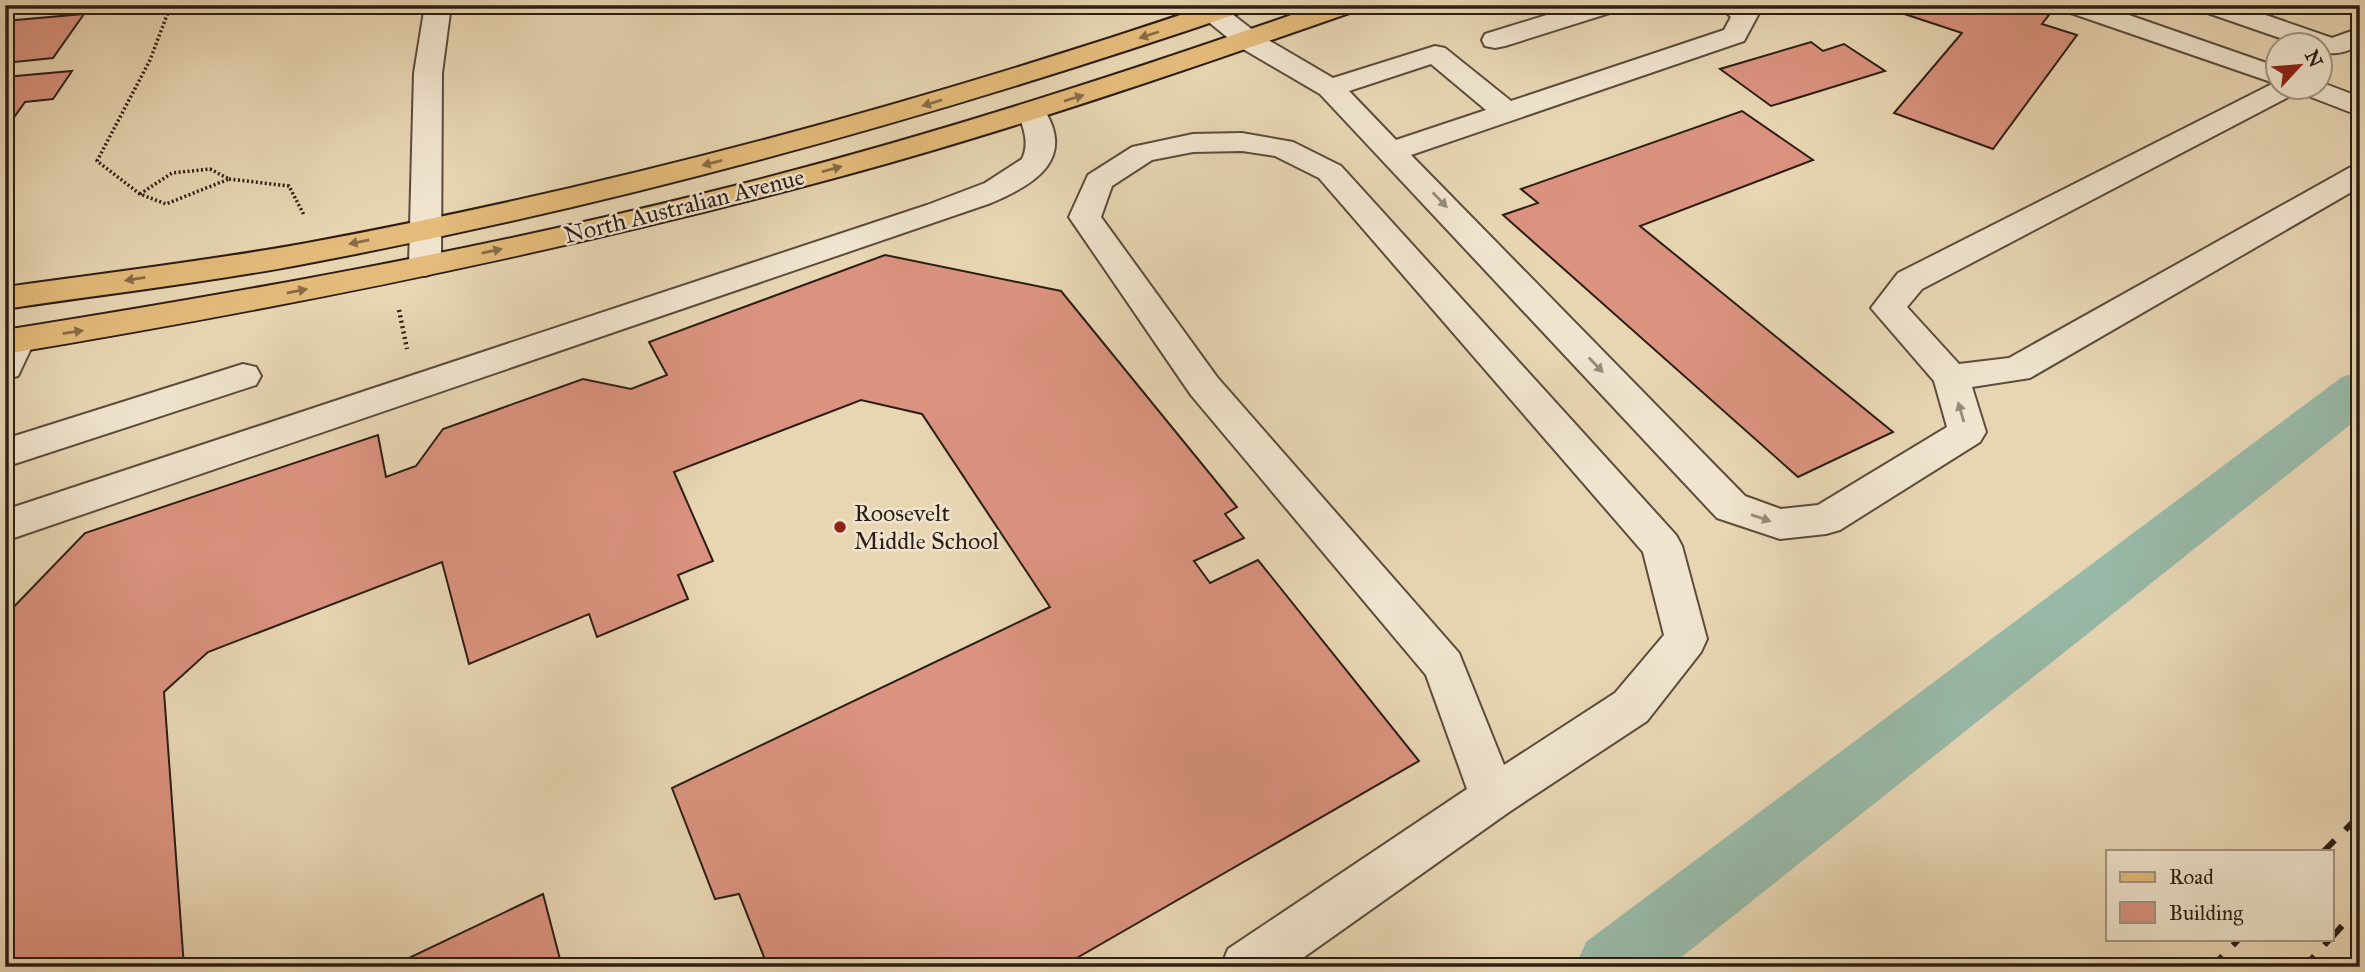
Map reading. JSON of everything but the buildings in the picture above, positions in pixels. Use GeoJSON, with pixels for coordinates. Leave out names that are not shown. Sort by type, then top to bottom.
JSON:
{"type":"FeatureCollection","features":[{"type":"Feature","properties":{"kind":"main road","name":"North Australian Avenue"},"geometry":{"type":"LineString","coordinates":[[10,350],[152,318],[570,234],[768,186],[1031,111],[1346,5]]}},
{"type":"Feature","properties":{"kind":"main road","name":"North Australian Avenue"},"geometry":{"type":"LineString","coordinates":[[5,298],[305,253],[714,163],[893,115],[1054,67],[1225,9]]}},
{"type":"Feature","properties":{"kind":"lane"},"geometry":{"type":"LineString","coordinates":[[425,265],[428,73],[438,5]]}},
{"type":"Feature","properties":{"kind":"lane"},"geometry":{"type":"LineString","coordinates":[[1495,40],[1607,5]]}},
{"type":"Feature","properties":{"kind":"lane"},"geometry":{"type":"LineString","coordinates":[[1392,151],[1735,35],[1745,15],[1731,5]]}},
{"type":"Feature","properties":{"kind":"lane"},"geometry":{"type":"LineString","coordinates":[[2074,5],[2264,71]]}},
{"type":"Feature","properties":{"kind":"lane"},"geometry":{"type":"LineString","coordinates":[[2211,5],[2289,32]]}},
{"type":"Feature","properties":{"kind":"lane"},"geometry":{"type":"LineString","coordinates":[[1225,9],[1248,40],[1330,88],[1731,507],[1780,524],[1826,519],[1967,432],[1951,377],[1888,308],[1910,281],[2264,100]]}},
{"type":"Feature","properties":{"kind":"lane"},"geometry":{"type":"LineString","coordinates":[[2334,47],[2360,36]]}},
{"type":"Feature","properties":{"kind":"lane"},"geometry":{"type":"LineString","coordinates":[[2334,47],[2360,57]]}},
{"type":"Feature","properties":{"kind":"lane"},"geometry":{"type":"LineString","coordinates":[[1330,88],[1435,54],[1506,113]]}},
{"type":"Feature","properties":{"kind":"lane"},"geometry":{"type":"LineString","coordinates":[[2334,97],[2360,107]]}},
{"type":"Feature","properties":{"kind":"lane"},"geometry":{"type":"LineString","coordinates":[[5,526],[938,212],[1004,186],[1032,168],[1040,153],[1040,131],[1031,111]]}},
{"type":"Feature","properties":{"kind":"lane"},"geometry":{"type":"LineString","coordinates":[[1246,967],[1493,797],[1632,707],[1686,639],[1662,546],[1330,172],[1283,148],[1242,142],[1193,143],[1143,153],[1099,181],[1085,217],[1204,386],[1444,666],[1493,797]]}},
{"type":"Feature","properties":{"kind":"lane"},"geometry":{"type":"LineString","coordinates":[[1951,377],[2017,369],[2360,174]]}},
{"type":"Feature","properties":{"kind":"lane"},"geometry":{"type":"LineString","coordinates":[[5,453],[243,376]]}},
{"type":"Feature","properties":{"kind":"path"},"geometry":{"type":"LineString","coordinates":[[174,5],[167,15],[150,60],[97,161],[140,194],[166,204],[229,179]]}},
{"type":"Feature","properties":{"kind":"path"},"geometry":{"type":"LineString","coordinates":[[140,194],[172,173],[210,169],[229,179],[289,186],[304,215]]}},
{"type":"Feature","properties":{"kind":"path"},"geometry":{"type":"LineString","coordinates":[[398,308],[408,358]]}},
{"type":"Feature","properties":{"kind":"waterway"},"geometry":{"type":"LineString","coordinates":[[1611,967],[2360,390]]}},
{"type":"Feature","properties":{"kind":"railway"},"geometry":{"type":"LineString","coordinates":[[2325,850],[2360,815]]}},
{"type":"Feature","properties":{"kind":"railway"},"geometry":{"type":"LineString","coordinates":[[2334,935],[2360,906]]}},
{"type":"Feature","properties":{"kind":"railway"},"geometry":{"type":"LineString","coordinates":[[2212,967],[2238,940]]}},
{"type":"Feature","properties":{"kind":"railway"},"geometry":{"type":"LineString","coordinates":[[2304,967],[2329,940]]}},
{"type":"Feature","properties":{"kind":"place","name":"Roosevelt Middle School"},"geometry":{"type":"Point","coordinates":[840,527]}}]}
